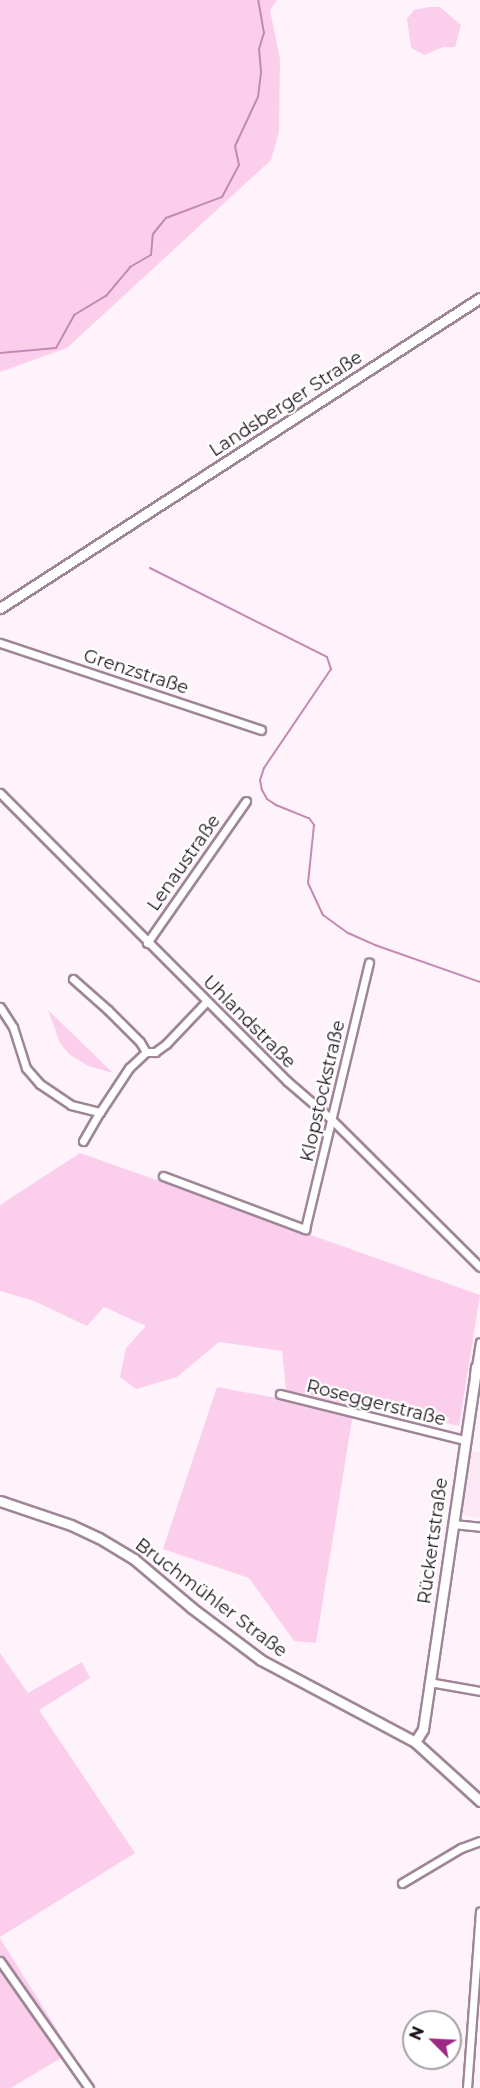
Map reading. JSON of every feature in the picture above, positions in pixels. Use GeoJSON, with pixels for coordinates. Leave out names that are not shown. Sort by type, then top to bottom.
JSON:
{"type":"FeatureCollection","features":[{"type":"Feature","properties":{"kind":"street","name":"Landsberger Straße"},"geometry":{"type":"LineString","coordinates":[[0,608],[480,298]]}},
{"type":"Feature","properties":{"kind":"street","name":"Grenzstraße"},"geometry":{"type":"LineString","coordinates":[[0,643],[261,730]]}},
{"type":"Feature","properties":{"kind":"street","name":"Uhlandstraße"},"geometry":{"type":"LineString","coordinates":[[0,794],[287,1081],[330,1118],[480,1267]]}},
{"type":"Feature","properties":{"kind":"street","name":"Lenaustraße"},"geometry":{"type":"LineString","coordinates":[[147,943],[246,801]]}},
{"type":"Feature","properties":{"kind":"street","name":"Klopstockstraße"},"geometry":{"type":"LineString","coordinates":[[164,1176],[305,1229],[308,1226],[330,1118],[369,963]]}},
{"type":"Feature","properties":{"kind":"street"},"geometry":{"type":"LineString","coordinates":[[74,979],[140,1042],[146,1052]]}},
{"type":"Feature","properties":{"kind":"street"},"geometry":{"type":"LineString","coordinates":[[83,1141],[129,1068],[146,1052],[154,1052],[166,1044],[207,1001]]}},
{"type":"Feature","properties":{"kind":"street"},"geometry":{"type":"LineString","coordinates":[[0,1007],[13,1027],[22,1060],[34,1078],[58,1098],[71,1105],[100,1112]]}},
{"type":"Feature","properties":{"kind":"street","name":"Rückertstraße"},"geometry":{"type":"LineString","coordinates":[[415,1742],[423,1728],[480,1342]]}},
{"type":"Feature","properties":{"kind":"street","name":"Roseggerstraße"},"geometry":{"type":"LineString","coordinates":[[280,1394],[465,1440]]}},
{"type":"Feature","properties":{"kind":"street","name":"Bruchmühler Straße"},"geometry":{"type":"LineString","coordinates":[[0,1501],[99,1538],[134,1559],[192,1608],[261,1660],[415,1742],[480,1801]]}},
{"type":"Feature","properties":{"kind":"street"},"geometry":{"type":"LineString","coordinates":[[453,1524],[480,1527]]}},
{"type":"Feature","properties":{"kind":"street"},"geometry":{"type":"LineString","coordinates":[[429,1682],[480,1691]]}},
{"type":"Feature","properties":{"kind":"street"},"geometry":{"type":"LineString","coordinates":[[402,1883],[461,1848],[480,1841]]}},
{"type":"Feature","properties":{"kind":"street"},"geometry":{"type":"LineString","coordinates":[[467,2088],[480,1911]]}},
{"type":"Feature","properties":{"kind":"street"},"geometry":{"type":"LineString","coordinates":[[0,1961],[89,2088]]}},
{"type":"Feature","properties":{"kind":"shaded area"},"geometry":{"type":"Polygon","coordinates":[[[0,0],[277,0],[270,10],[280,59],[279,132],[271,160],[67,348],[0,372],[0,0]]]}},
{"type":"Feature","properties":{"kind":"shaded area"},"geometry":{"type":"Polygon","coordinates":[[[440,7],[461,25],[455,47],[443,47],[425,55],[411,48],[407,19],[414,10],[440,7]]]}},
{"type":"Feature","properties":{"kind":"shaded area"},"geometry":{"type":"Polygon","coordinates":[[[48,1010],[113,1073],[88,1066],[69,1054],[60,1043],[48,1010]]]}},
{"type":"Feature","properties":{"kind":"shaded area"},"geometry":{"type":"Polygon","coordinates":[[[80,1153],[480,1295],[459,1426],[355,1401],[316,1643],[294,1641],[249,1578],[163,1549],[217,1387],[287,1400],[282,1351],[219,1342],[177,1377],[136,1389],[120,1377],[126,1348],[146,1326],[104,1307],[87,1326],[34,1301],[0,1291],[0,1205],[80,1153]]]}},
{"type":"Feature","properties":{"kind":"shaded area"},"geometry":{"type":"Polygon","coordinates":[[[471,1451],[480,1452],[480,1518],[462,1515],[471,1451]]]}},
{"type":"Feature","properties":{"kind":"shaded area"},"geometry":{"type":"Polygon","coordinates":[[[0,1653],[28,1693],[82,1662],[90,1678],[39,1710],[135,1853],[0,1937],[0,1653]]]}},
{"type":"Feature","properties":{"kind":"shaded area"},"geometry":{"type":"Polygon","coordinates":[[[0,1938],[71,2052],[11,2088],[0,2088],[0,1938]]]}},
{"type":"Feature","properties":{"kind":"waterway"},"geometry":{"type":"LineString","coordinates":[[0,353],[56,348],[74,315],[106,296],[130,267],[151,255],[153,234],[166,218],[222,197],[239,165],[235,146],[258,97],[261,71],[259,49],[264,33],[258,0]]}},
{"type":"Feature","properties":{"kind":"waterway"},"geometry":{"type":"LineString","coordinates":[[150,568],[327,657],[331,669],[264,768],[260,780],[262,790],[267,799],[309,818],[314,825],[308,883],[323,915],[348,933],[375,945],[480,982]]}}]}
